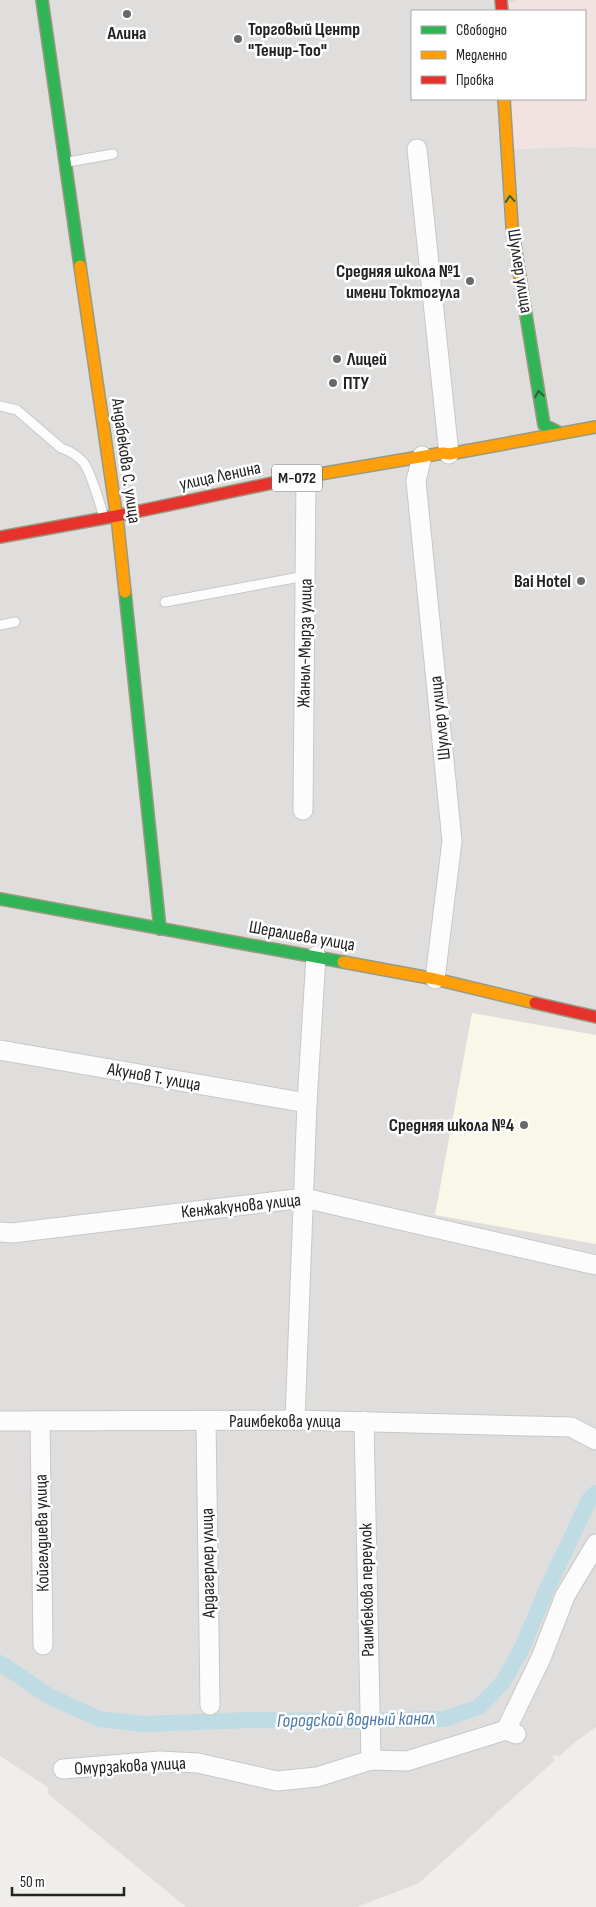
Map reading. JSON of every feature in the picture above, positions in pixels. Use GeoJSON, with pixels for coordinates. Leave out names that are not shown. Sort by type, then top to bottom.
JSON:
{"type":"FeatureCollection","features":[{"type":"Feature","properties":{"kind":"street","name":"Андабекова С. улица"},"geometry":{"type":"LineString","coordinates":[[42,0],[116,516],[160,929]]}},
{"type":"Feature","properties":{"kind":"street","name":"Шуллер улица"},"geometry":{"type":"LineString","coordinates":[[504,100],[512,226],[544,425],[560,433]]}},
{"type":"Feature","properties":{"kind":"street"},"geometry":{"type":"LineString","coordinates":[[417,148],[449,454]]}},
{"type":"Feature","properties":{"kind":"street","name":"улица Ленина"},"geometry":{"type":"LineString","coordinates":[[0,537],[103,519],[306,476],[422,456],[449,454],[596,427]]}},
{"type":"Feature","properties":{"kind":"street","name":"Шуллер улица"},"geometry":{"type":"LineString","coordinates":[[422,456],[416,482],[452,841],[435,979]]}},
{"type":"Feature","properties":{"kind":"street","name":"Жаныл-Мырза улица"},"geometry":{"type":"LineString","coordinates":[[303,810],[306,476]]}},
{"type":"Feature","properties":{"kind":"street","name":"Шералиева улица"},"geometry":{"type":"LineString","coordinates":[[0,899],[435,979],[596,1017]]}},
{"type":"Feature","properties":{"kind":"street"},"geometry":{"type":"LineString","coordinates":[[295,1420],[307,1103],[316,956]]}},
{"type":"Feature","properties":{"kind":"street","name":"Акунов Т. улица"},"geometry":{"type":"LineString","coordinates":[[0,1050],[307,1103]]}},
{"type":"Feature","properties":{"kind":"street","name":"Кенжакунова улица"},"geometry":{"type":"LineString","coordinates":[[0,1232],[12,1233],[304,1198],[596,1265]]}},
{"type":"Feature","properties":{"kind":"street","name":"Раимбекова улица"},"geometry":{"type":"LineString","coordinates":[[0,1421],[295,1420],[571,1427],[596,1440]]}},
{"type":"Feature","properties":{"kind":"street","name":"Койгелдиева улица"},"geometry":{"type":"LineString","coordinates":[[40,1421],[43,1645]]}},
{"type":"Feature","properties":{"kind":"street","name":"Ардагерлер улица"},"geometry":{"type":"LineString","coordinates":[[206,1421],[210,1705]]}},
{"type":"Feature","properties":{"kind":"street","name":"Раимбекова переулок"},"geometry":{"type":"LineString","coordinates":[[364,1421],[372,1760]]}},
{"type":"Feature","properties":{"kind":"street","name":"Омурзакова улица"},"geometry":{"type":"LineString","coordinates":[[63,1769],[160,1760],[198,1763],[277,1780],[317,1777],[372,1760],[407,1760],[511,1732],[565,1596],[596,1544]]}},
{"type":"Feature","properties":{"kind":"lane"},"geometry":{"type":"LineString","coordinates":[[66,162],[113,154]]}},
{"type":"Feature","properties":{"kind":"lane"},"geometry":{"type":"LineString","coordinates":[[0,406],[17,410],[61,448],[70,451],[84,464],[102,508],[103,519]]}},
{"type":"Feature","properties":{"kind":"lane"},"geometry":{"type":"LineString","coordinates":[[165,602],[305,576]]}},
{"type":"Feature","properties":{"kind":"lane"},"geometry":{"type":"LineString","coordinates":[[0,625],[15,622]]}},
{"type":"Feature","properties":{"kind":"shaded area"},"geometry":{"type":"Polygon","coordinates":[[[0,0],[596,0],[596,1727],[575,1742],[559,1757],[556,1755],[552,1757],[555,1760],[419,1883],[357,1907],[186,1907],[47,1793],[49,1788],[0,1756],[0,0]]]}},
{"type":"Feature","properties":{"kind":"shaded area"},"geometry":{"type":"Polygon","coordinates":[[[516,0],[596,0],[596,148],[500,150],[506,100],[586,100],[586,10],[507,10],[507,2],[516,3],[516,0]]]}},
{"type":"Feature","properties":{"kind":"shaded area","name":"Средняя школа №4"},"geometry":{"type":"Polygon","coordinates":[[[472,1013],[596,1035],[596,1244],[435,1215],[472,1013]]]}},
{"type":"Feature","properties":{"kind":"waterway","name":"Городской водный канал"},"geometry":{"type":"LineString","coordinates":[[0,1663],[49,1696],[99,1719],[144,1724],[248,1720],[444,1719],[479,1707],[503,1682],[522,1648],[546,1591],[589,1500],[596,1493]]}},
{"type":"Feature","properties":{"kind":"traffic: fast"},"geometry":{"type":"LineString","coordinates":[[42,0],[80,266]]}},
{"type":"Feature","properties":{"kind":"traffic: fast"},"geometry":{"type":"LineString","coordinates":[[525,309],[544,425],[560,433]]}},
{"type":"Feature","properties":{"kind":"traffic: fast"},"geometry":{"type":"LineString","coordinates":[[125,592],[160,929]]}},
{"type":"Feature","properties":{"kind":"traffic: fast"},"geometry":{"type":"LineString","coordinates":[[0,899],[343,962]]}},
{"type":"Feature","properties":{"kind":"traffic: slow"},"geometry":{"type":"LineString","coordinates":[[504,100],[512,226],[525,309]]}},
{"type":"Feature","properties":{"kind":"traffic: slow"},"geometry":{"type":"LineString","coordinates":[[80,266],[118,526],[125,592]]}},
{"type":"Feature","properties":{"kind":"traffic: slow"},"geometry":{"type":"LineString","coordinates":[[296,478],[443,453],[449,454],[596,427]]}},
{"type":"Feature","properties":{"kind":"traffic: slow"},"geometry":{"type":"LineString","coordinates":[[343,962],[435,979],[535,1003]]}},
{"type":"Feature","properties":{"kind":"traffic: jam"},"geometry":{"type":"LineString","coordinates":[[501,0],[502,10]]}},
{"type":"Feature","properties":{"kind":"traffic: jam"},"geometry":{"type":"LineString","coordinates":[[0,537],[116,516],[296,478]]}},
{"type":"Feature","properties":{"kind":"traffic: jam"},"geometry":{"type":"LineString","coordinates":[[535,1003],[596,1017]]}},
{"type":"Feature","properties":{"kind":"place","name":"Алина"},"geometry":{"type":"Point","coordinates":[127,14]}},
{"type":"Feature","properties":{"kind":"place","name":"Торговый Центр \"Тенир-Тоо\""},"geometry":{"type":"Point","coordinates":[238,39]}},
{"type":"Feature","properties":{"kind":"place","name":"Средняя школа №1 имени Токтогула"},"geometry":{"type":"Point","coordinates":[470,281]}},
{"type":"Feature","properties":{"kind":"place","name":"Лицей"},"geometry":{"type":"Point","coordinates":[337,359]}},
{"type":"Feature","properties":{"kind":"place","name":"ПТУ"},"geometry":{"type":"Point","coordinates":[333,383]}},
{"type":"Feature","properties":{"kind":"place","name":"Bai Hotel"},"geometry":{"type":"Point","coordinates":[581,581]}},
{"type":"Feature","properties":{"kind":"place","name":"Средняя школа №4"},"geometry":{"type":"Point","coordinates":[524,1125]}}]}
